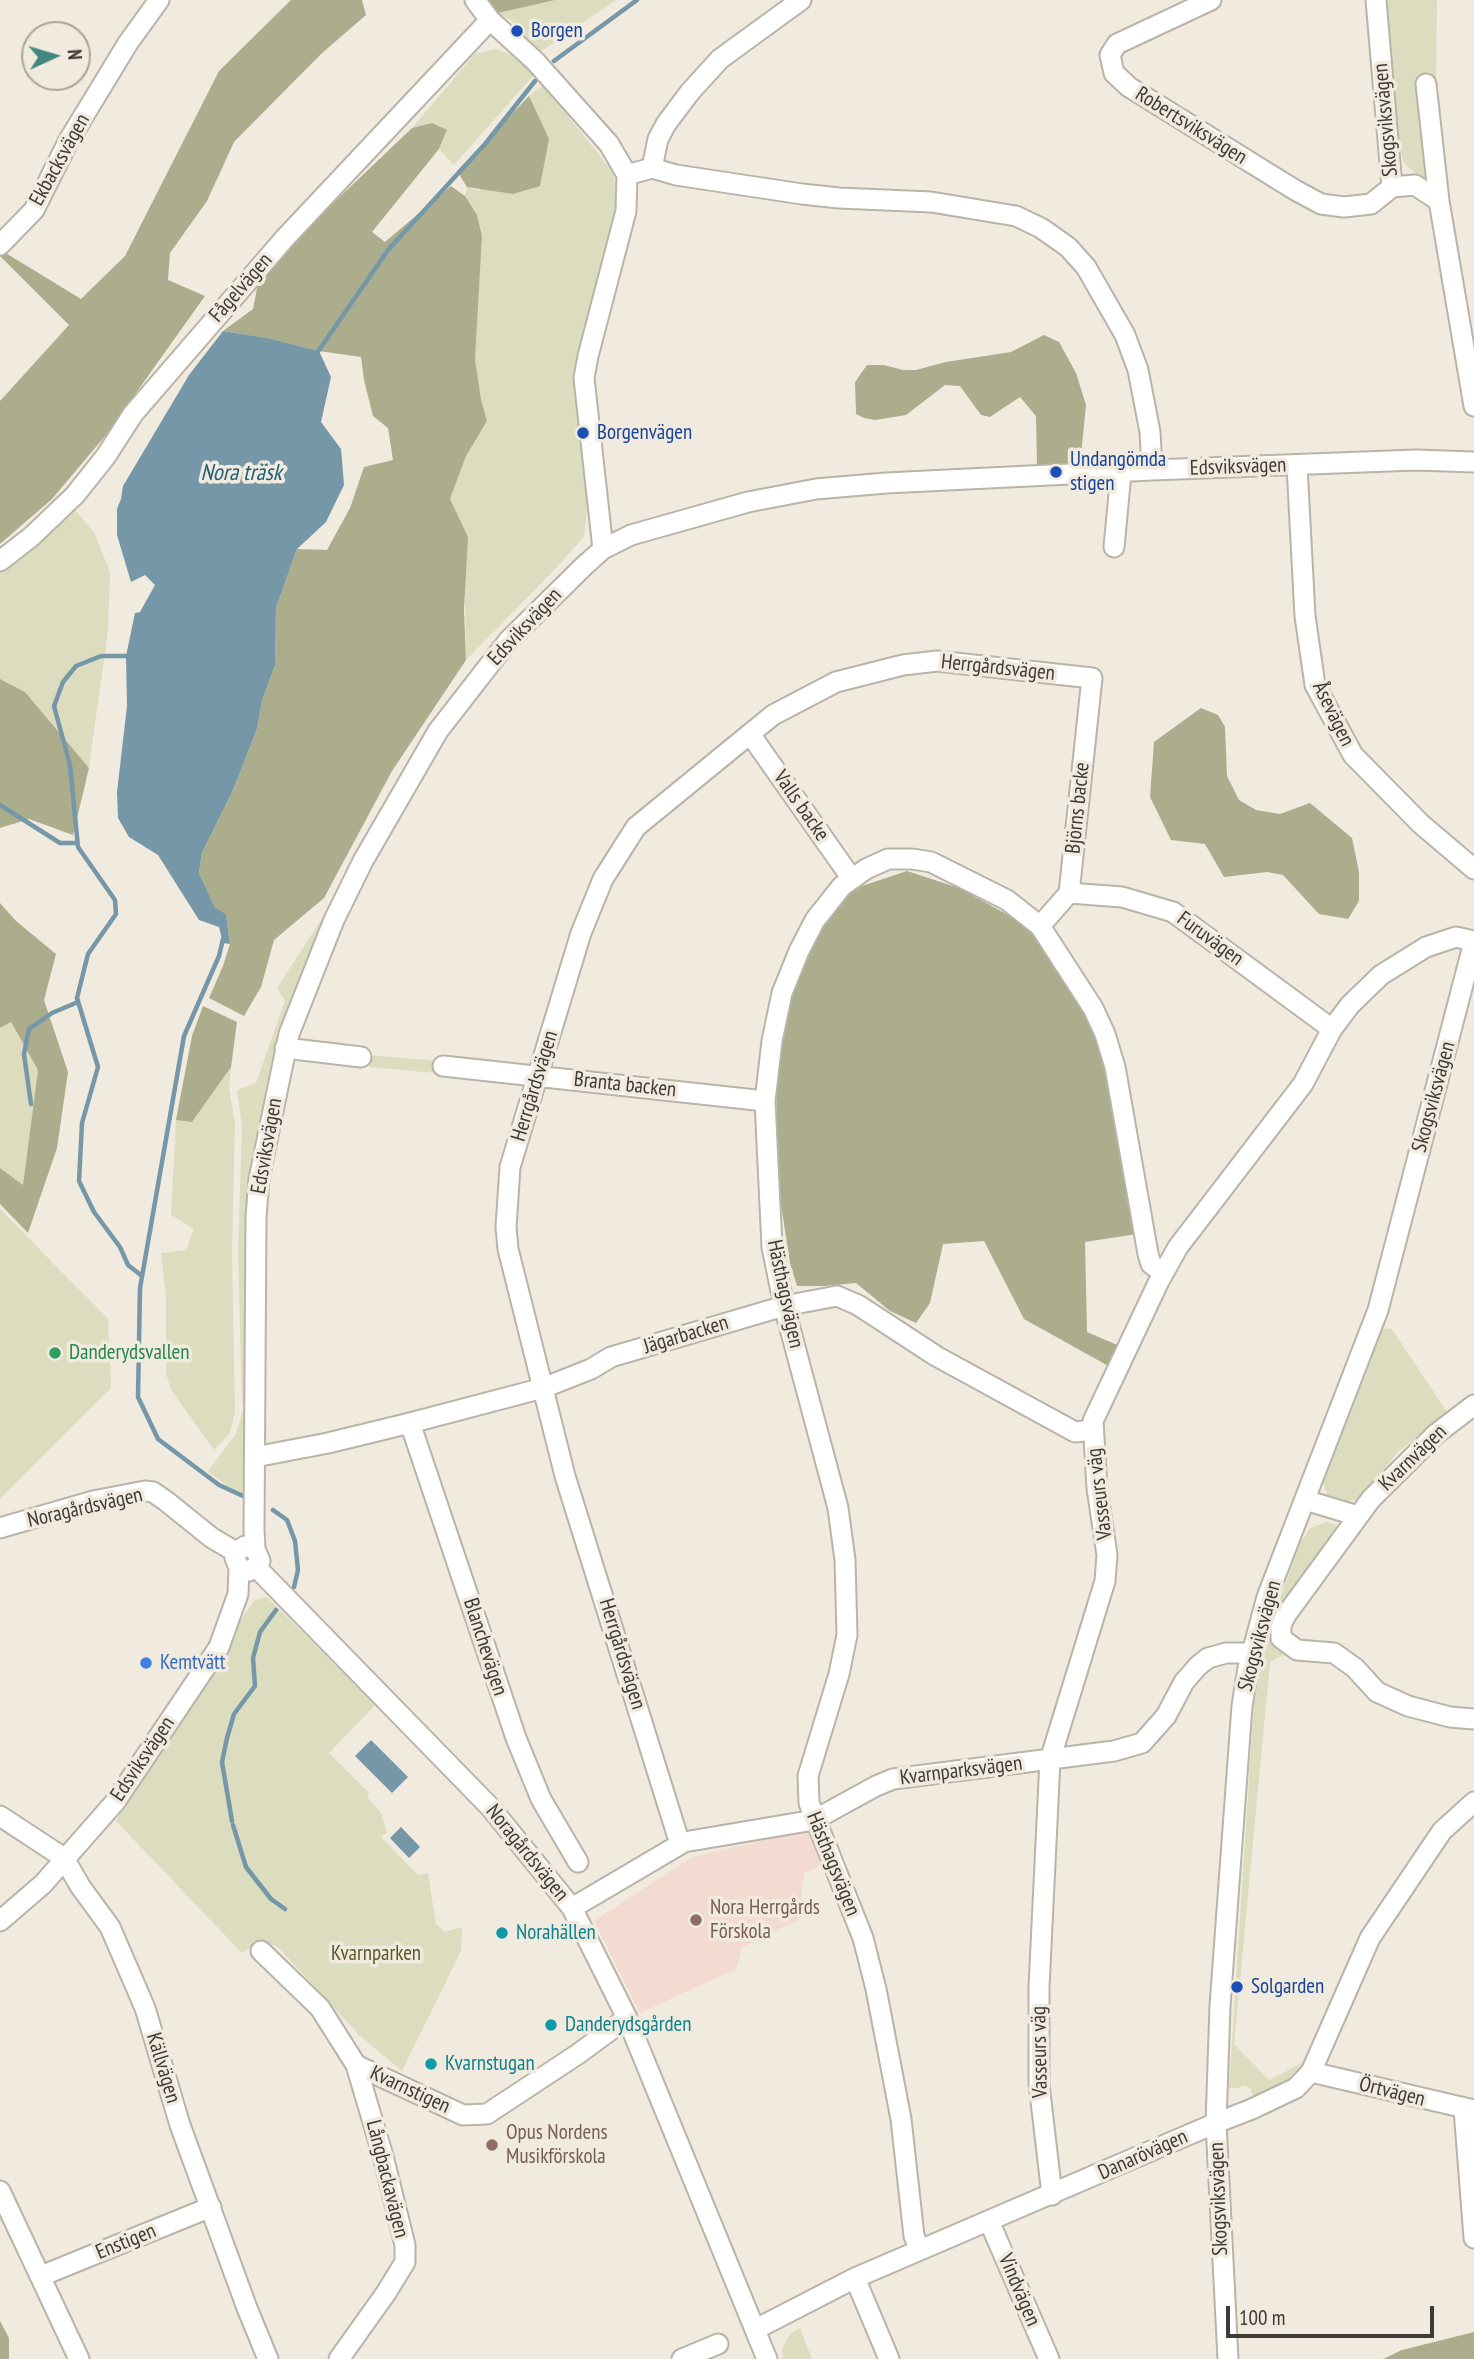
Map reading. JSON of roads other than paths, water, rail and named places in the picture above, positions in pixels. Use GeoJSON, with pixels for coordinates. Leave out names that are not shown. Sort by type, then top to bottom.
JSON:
{"type":"FeatureCollection","features":[{"type":"Feature","properties":{"kind":"street","name":"Ekbacksvägen"},"geometry":{"type":"LineString","coordinates":[[0,245],[34,210],[69,140],[121,53],[159,0]]}},
{"type":"Feature","properties":{"kind":"street"},"geometry":{"type":"LineString","coordinates":[[475,0],[490,20],[544,72],[609,144],[627,175],[626,211],[584,378],[603,549]]}},
{"type":"Feature","properties":{"kind":"street"},"geometry":{"type":"LineString","coordinates":[[652,169],[658,139],[690,92],[720,59],[801,0]]}},
{"type":"Feature","properties":{"kind":"street","name":"Robertsviksvägen"},"geometry":{"type":"LineString","coordinates":[[1211,0],[1117,44],[1110,55],[1114,73],[1141,94],[1321,204],[1344,207],[1371,204],[1392,187]]}},
{"type":"Feature","properties":{"kind":"street","name":"Skogsviksvägen"},"geometry":{"type":"LineString","coordinates":[[1376,0],[1392,187],[1415,185],[1439,201]]}},
{"type":"Feature","properties":{"kind":"street","name":"Fågelvägen"},"geometry":{"type":"LineString","coordinates":[[0,561],[31,537],[75,495],[106,456],[133,414],[285,238],[490,20]]}},
{"type":"Feature","properties":{"kind":"street","name":"Skogsviksvägen"},"geometry":{"type":"LineString","coordinates":[[1426,84],[1439,201],[1474,406]]}},
{"type":"Feature","properties":{"kind":"street"},"geometry":{"type":"LineString","coordinates":[[627,175],[652,169],[802,194],[942,204],[1016,216],[1041,228],[1068,247],[1086,267],[1125,335],[1138,370],[1150,432],[1152,470]]}},
{"type":"Feature","properties":{"kind":"street","name":"Edsviksvägen"},"geometry":{"type":"LineString","coordinates":[[0,1921],[43,1884],[115,1802],[219,1647],[247,1559],[255,1457],[257,1205],[259,1179],[285,1048],[307,984],[334,920],[386,817],[438,731],[508,641],[603,549],[673,522],[748,502],[816,489],[1152,470],[1416,460],[1474,462]]}},
{"type":"Feature","properties":{"kind":"street","name":"Åsevägen"},"geometry":{"type":"LineString","coordinates":[[1297,466],[1305,616],[1315,685],[1353,755],[1421,824],[1474,869]]}},
{"type":"Feature","properties":{"kind":"street"},"geometry":{"type":"LineString","coordinates":[[1114,547],[1121,473]]}},
{"type":"Feature","properties":{"kind":"street","name":"Herrgårdsvägen"},"geometry":{"type":"LineString","coordinates":[[680,1844],[565,1476],[510,1267],[506,1227],[510,1167],[581,933],[603,879],[636,827],[773,715],[836,682],[902,665],[937,661],[1092,678]]}},
{"type":"Feature","properties":{"kind":"street","name":"Björns backe"},"geometry":{"type":"LineString","coordinates":[[1069,893],[1092,678]]}},
{"type":"Feature","properties":{"kind":"street","name":"Valls backe"},"geometry":{"type":"LineString","coordinates":[[750,734],[852,879]]}},
{"type":"Feature","properties":{"kind":"street","name":"Hästhagsvägen"},"geometry":{"type":"LineString","coordinates":[[920,2250],[915,2236],[893,2069],[876,1989],[863,1938],[808,1803],[808,1776],[839,1674],[847,1635],[845,1571],[838,1508],[784,1306],[772,1247],[765,1101],[772,1041],[782,993],[799,951],[815,920],[842,886],[866,869],[888,859],[931,862],[1007,900],[1040,926],[1093,1008],[1105,1034],[1115,1067],[1148,1254],[1151,1264],[1163,1273]]}},
{"type":"Feature","properties":{"kind":"street"},"geometry":{"type":"LineString","coordinates":[[1040,926],[1069,893]]}},
{"type":"Feature","properties":{"kind":"street","name":"Furuvägen"},"geometry":{"type":"LineString","coordinates":[[1069,893],[1122,897],[1173,912],[1332,1029]]}},
{"type":"Feature","properties":{"kind":"street","name":"Vasseurs väg"},"geometry":{"type":"LineString","coordinates":[[1052,2195],[1039,2084],[1039,1987],[1050,1760],[1105,1581],[1107,1555],[1097,1488],[1093,1421],[1163,1273],[1185,1238],[1303,1084],[1332,1029],[1350,1005],[1381,975],[1426,947],[1456,937],[1474,942]]}},
{"type":"Feature","properties":{"kind":"street","name":"Skogsviksvägen"},"geometry":{"type":"LineString","coordinates":[[1228,2359],[1216,2123],[1220,2006],[1241,1706],[1251,1653],[1267,1597],[1378,1310],[1474,942]]}},
{"type":"Feature","properties":{"kind":"street"},"geometry":{"type":"LineString","coordinates":[[285,1048],[361,1056]]}},
{"type":"Feature","properties":{"kind":"street","name":"Branta backen"},"geometry":{"type":"LineString","coordinates":[[443,1066],[765,1101]]}},
{"type":"Feature","properties":{"kind":"street","name":"Jägarbacken"},"geometry":{"type":"LineString","coordinates":[[255,1457],[328,1443],[544,1388],[591,1369],[611,1357],[784,1306],[837,1296],[858,1305],[936,1356],[1074,1432],[1092,1430]]}},
{"type":"Feature","properties":{"kind":"street","name":"Kvarnvägen"},"geometry":{"type":"LineString","coordinates":[[1474,1405],[1408,1460],[1358,1516],[1281,1625],[1281,1638],[1297,1650],[1334,1653],[1355,1668],[1377,1692],[1408,1706],[1450,1717],[1474,1719]]}},
{"type":"Feature","properties":{"kind":"street","name":"Blanchevägen"},"geometry":{"type":"LineString","coordinates":[[410,1423],[516,1738],[541,1800],[579,1862]]}},
{"type":"Feature","properties":{"kind":"street","name":"Noragårdsvägen"},"geometry":{"type":"LineString","coordinates":[[0,1528],[93,1502],[145,1491],[153,1492],[212,1538],[247,1559],[490,1807],[572,1908],[627,2018],[767,2359]]}},
{"type":"Feature","properties":{"kind":"street"},"geometry":{"type":"LineString","coordinates":[[1305,1500],[1358,1516]]}},
{"type":"Feature","properties":{"kind":"street","name":"Kvarnparksvägen"},"geometry":{"type":"LineString","coordinates":[[572,1908],[680,1844],[814,1820],[893,1779],[1114,1751],[1142,1743],[1166,1716],[1184,1682],[1198,1666],[1208,1658],[1226,1653],[1251,1653]]}},
{"type":"Feature","properties":{"kind":"street","name":"Danarövägen"},"geometry":{"type":"LineString","coordinates":[[756,2329],[855,2278],[1296,2088],[1311,2072],[1370,1938],[1442,1831],[1474,1802]]}},
{"type":"Feature","properties":{"kind":"street","name":"Källvägen"},"geometry":{"type":"LineString","coordinates":[[0,1816],[64,1858],[80,1886],[110,1927],[145,2008],[180,2124],[268,2359]]}},
{"type":"Feature","properties":{"kind":"street","name":"Kvarnstigen"},"geometry":{"type":"LineString","coordinates":[[261,1951],[320,2008],[356,2065],[463,2115],[487,2114],[627,2018]]}},
{"type":"Feature","properties":{"kind":"street","name":"Långbackavägen"},"geometry":{"type":"LineString","coordinates":[[339,2359],[405,2262],[405,2245],[383,2156],[356,2065]]}},
{"type":"Feature","properties":{"kind":"street","name":"Örtvägen"},"geometry":{"type":"LineString","coordinates":[[1311,2072],[1469,2110]]}},
{"type":"Feature","properties":{"kind":"street"},"geometry":{"type":"LineString","coordinates":[[1469,2110],[1474,2238]]}},
{"type":"Feature","properties":{"kind":"street"},"geometry":{"type":"LineString","coordinates":[[0,2191],[79,2359]]}},
{"type":"Feature","properties":{"kind":"street","name":"Enstigen"},"geometry":{"type":"LineString","coordinates":[[41,2276],[211,2207]]}},
{"type":"Feature","properties":{"kind":"street","name":"Vindvägen"},"geometry":{"type":"LineString","coordinates":[[989,2221],[1049,2359]]}},
{"type":"Feature","properties":{"kind":"street"},"geometry":{"type":"LineString","coordinates":[[855,2278],[890,2359]]}},
{"type":"Feature","properties":{"kind":"street"},"geometry":{"type":"LineString","coordinates":[[682,2359],[718,2344]]}},
{"type":"Feature","properties":{"kind":"water","name":"Nora träsk"},"geometry":{"type":"Polygon","coordinates":[[[223,331],[267,338],[319,351],[331,377],[321,422],[341,449],[344,485],[326,522],[297,549],[276,608],[275,665],[262,701],[257,729],[233,790],[202,853],[199,873],[215,908],[226,914],[230,944],[223,943],[219,927],[199,920],[158,855],[129,837],[118,818],[117,792],[127,706],[126,656],[135,613],[140,612],[155,585],[145,575],[131,582],[117,535],[117,509],[123,486],[189,375],[223,331]]]}},
{"type":"Feature","properties":{"kind":"water"},"geometry":{"type":"Polygon","coordinates":[[[371,1740],[408,1777],[392,1793],[355,1756],[371,1740]]]}},
{"type":"Feature","properties":{"kind":"water"},"geometry":{"type":"Polygon","coordinates":[[[401,1827],[420,1847],[409,1858],[390,1838],[401,1827]]]}},
{"type":"Feature","properties":{"kind":"waterway"},"geometry":{"type":"LineString","coordinates":[[554,61],[637,0]]}},
{"type":"Feature","properties":{"kind":"waterway"},"geometry":{"type":"LineString","coordinates":[[315,356],[388,250],[485,144],[535,81]]}},
{"type":"Feature","properties":{"kind":"waterway"},"geometry":{"type":"LineString","coordinates":[[126,656],[101,656],[76,666],[63,682],[54,706],[70,765],[78,847],[115,900],[116,914],[88,954],[77,998],[98,1067],[82,1123],[79,1181],[94,1212],[120,1247],[128,1265],[142,1276]]}},
{"type":"Feature","properties":{"kind":"waterway"},"geometry":{"type":"LineString","coordinates":[[0,805],[60,843],[77,843]]}},
{"type":"Feature","properties":{"kind":"waterway"},"geometry":{"type":"LineString","coordinates":[[223,939],[219,956],[184,1036],[140,1288],[138,1397],[158,1439],[219,1485],[243,1496]]}},
{"type":"Feature","properties":{"kind":"waterway"},"geometry":{"type":"LineString","coordinates":[[31,1104],[24,1054],[29,1029],[52,1013],[78,1002]]}},
{"type":"Feature","properties":{"kind":"waterway"},"geometry":{"type":"LineString","coordinates":[[273,1510],[287,1520],[295,1541],[298,1570],[294,1587]]}},
{"type":"Feature","properties":{"kind":"waterway"},"geometry":{"type":"LineString","coordinates":[[232,1821],[222,1762],[227,1738],[234,1714],[255,1686],[253,1658],[260,1632],[276,1610]]}},
{"type":"Feature","properties":{"kind":"waterway"},"geometry":{"type":"LineString","coordinates":[[233,1825],[246,1867],[271,1899],[285,1909]]}},
{"type":"Feature","properties":{"kind":"place","name":"Borgen"},"geometry":{"type":"Point","coordinates":[517,31]}},
{"type":"Feature","properties":{"kind":"place","name":"Borgenvägen"},"geometry":{"type":"Point","coordinates":[583,433]}},
{"type":"Feature","properties":{"kind":"place","name":"Undangömda stigen"},"geometry":{"type":"Point","coordinates":[1056,472]}},
{"type":"Feature","properties":{"kind":"place","name":"Danderydsvallen"},"geometry":{"type":"Point","coordinates":[55,1353]}},
{"type":"Feature","properties":{"kind":"place","name":"Kemtvätt"},"geometry":{"type":"Point","coordinates":[146,1663]}},
{"type":"Feature","properties":{"kind":"place","name":"Nora Herrgårds Förskola"},"geometry":{"type":"Point","coordinates":[696,1920]}},
{"type":"Feature","properties":{"kind":"place","name":"Norahällen"},"geometry":{"type":"Point","coordinates":[502,1933]}},
{"type":"Feature","properties":{"kind":"place","name":"Solgarden"},"geometry":{"type":"Point","coordinates":[1237,1987]}},
{"type":"Feature","properties":{"kind":"place","name":"Danderydsgården"},"geometry":{"type":"Point","coordinates":[551,2025]}},
{"type":"Feature","properties":{"kind":"place","name":"Kvarnstugan"},"geometry":{"type":"Point","coordinates":[431,2064]}},
{"type":"Feature","properties":{"kind":"place","name":"Opus Nordens Musikförskola"},"geometry":{"type":"Point","coordinates":[492,2145]}},
{"type":"Feature","properties":{"kind":"park label","name":"Kvarnparken"},"geometry":{"type":"Point","coordinates":[376,1954]}}]}
